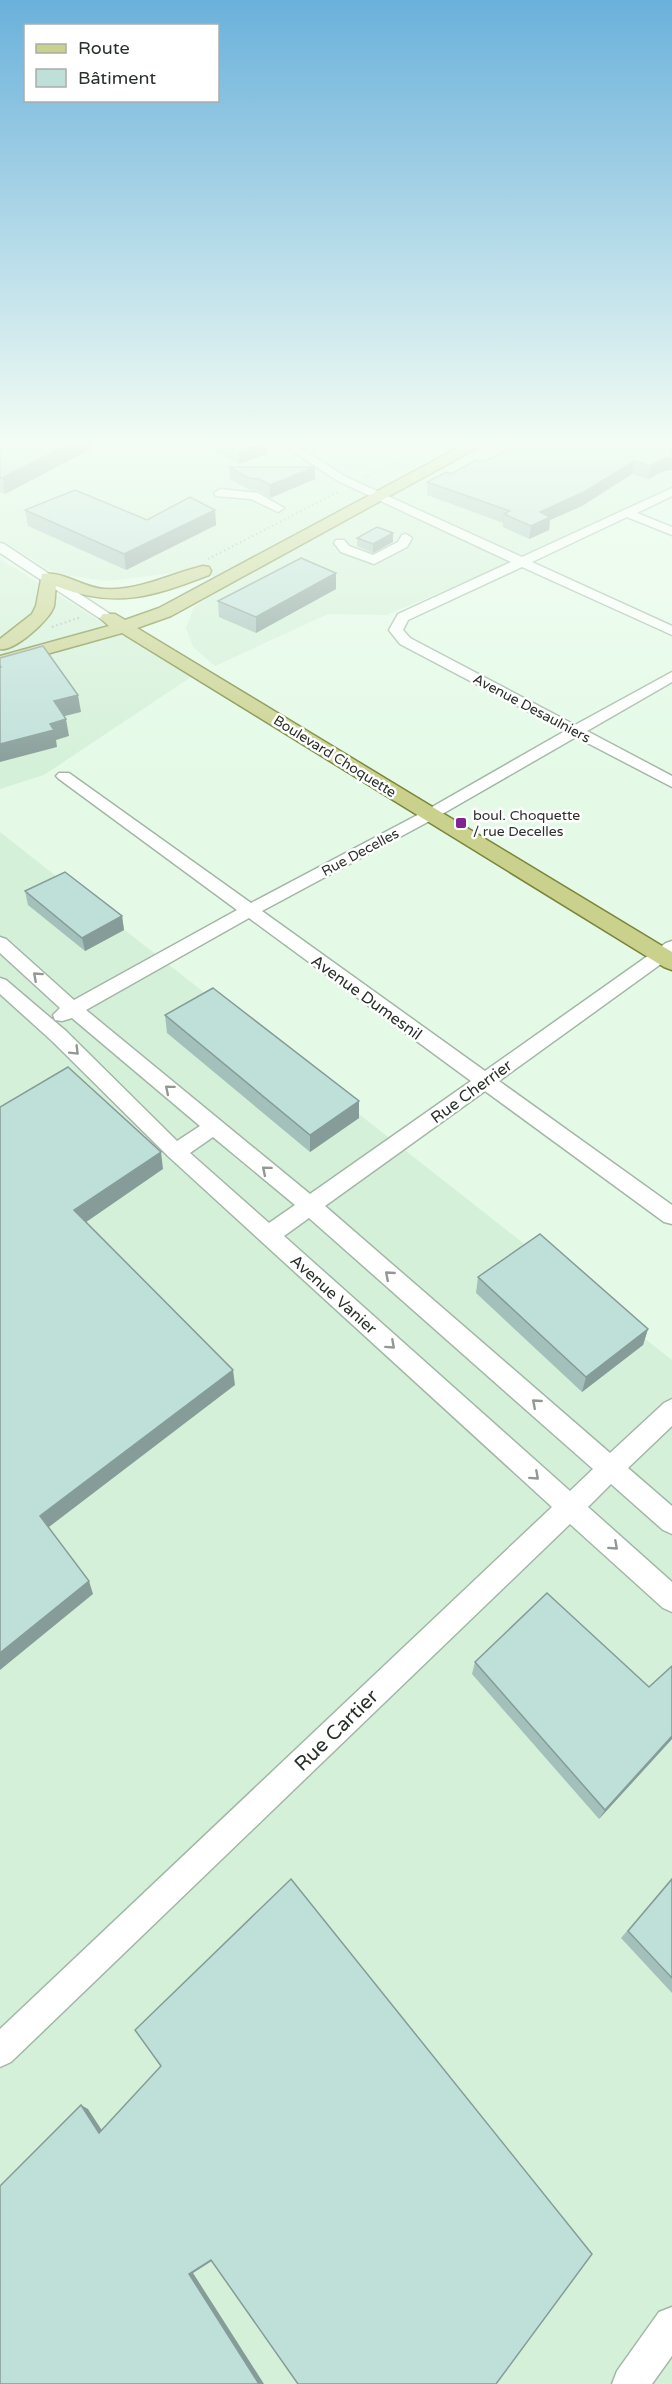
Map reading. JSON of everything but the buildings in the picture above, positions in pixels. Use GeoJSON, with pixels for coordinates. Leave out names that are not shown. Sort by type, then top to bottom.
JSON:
{"type":"FeatureCollection","features":[{"type":"Feature","properties":{"kind":"main road"},"geometry":{"type":"LineString","coordinates":[[46,651],[111,618],[153,617],[273,554]]}},
{"type":"Feature","properties":{"kind":"main road"},"geometry":{"type":"LineString","coordinates":[[1,651],[39,617],[45,606],[48,578],[89,592],[131,593],[150,590],[202,567],[220,562]]}},
{"type":"Feature","properties":{"kind":"main road"},"geometry":{"type":"LineString","coordinates":[[1,651],[137,608],[202,567]]}},
{"type":"Feature","properties":{"kind":"main road"},"geometry":{"type":"LineString","coordinates":[[181,661],[172,631],[187,601]]}},
{"type":"Feature","properties":{"kind":"main road","name":"Boulevard Choquette"},"geometry":{"type":"LineString","coordinates":[[111,618],[431,814],[668,955]]}},
{"type":"Feature","properties":{"kind":"main road"},"geometry":{"type":"LineString","coordinates":[[1,651],[46,651],[84,646],[123,646],[181,661]]}},
{"type":"Feature","properties":{"kind":"street","name":"Boulevard Choquette"},"geometry":{"type":"LineString","coordinates":[[11,554],[111,618]]}},
{"type":"Feature","properties":{"kind":"street"},"geometry":{"type":"LineString","coordinates":[[359,554],[374,560],[384,554]]}},
{"type":"Feature","properties":{"kind":"street"},"geometry":{"type":"LineString","coordinates":[[502,554],[672,631]]}},
{"type":"Feature","properties":{"kind":"street"},"geometry":{"type":"LineString","coordinates":[[521,563],[540,554]]}},
{"type":"Feature","properties":{"kind":"street","name":"Avenue Desaulniers"},"geometry":{"type":"LineString","coordinates":[[521,563],[403,617],[396,630],[405,641],[672,782]]}},
{"type":"Feature","properties":{"kind":"street","name":"Rue Decelles"},"geometry":{"type":"LineString","coordinates":[[46,1024],[248,911],[431,814],[672,676]]}},
{"type":"Feature","properties":{"kind":"street","name":"Avenue Dumesnil"},"geometry":{"type":"LineString","coordinates":[[64,776],[672,1216]]}},
{"type":"Feature","properties":{"kind":"street"},"geometry":{"type":"LineString","coordinates":[[0,944],[74,1009],[311,1207],[672,1522]]}},
{"type":"Feature","properties":{"kind":"street","name":"Rue Cherrier"},"geometry":{"type":"LineString","coordinates":[[269,1235],[484,1081],[668,955]]}},
{"type":"Feature","properties":{"kind":"street","name":"Avenue Vanier"},"geometry":{"type":"LineString","coordinates":[[0,984],[46,1024],[176,1152],[672,1599]]}},
{"type":"Feature","properties":{"kind":"street"},"geometry":{"type":"LineString","coordinates":[[176,1152],[214,1126]]}},
{"type":"Feature","properties":{"kind":"street","name":"Rue Cartier"},"geometry":{"type":"LineString","coordinates":[[0,2050],[672,1410]]}},
{"type":"Feature","properties":{"kind":"street"},"geometry":{"type":"LineString","coordinates":[[630,2384],[672,2325]]}},
{"type":"Feature","properties":{"kind":"path"},"geometry":{"type":"LineString","coordinates":[[202,567],[227,554]]}},
{"type":"Feature","properties":{"kind":"path"},"geometry":{"type":"LineString","coordinates":[[26,628],[39,631],[111,618]]}},
{"type":"Feature","properties":{"kind":"shaded area"},"geometry":{"type":"Polygon","coordinates":[[[23,554],[528,554],[387,615],[328,614],[215,666],[193,647],[186,628],[194,607],[229,583],[196,570],[108,581],[56,574],[23,554]]]}},
{"type":"Feature","properties":{"kind":"shaded area"},"geometry":{"type":"Polygon","coordinates":[[[0,559],[191,677],[44,775],[0,789],[0,559]]]}},
{"type":"Feature","properties":{"kind":"shaded area"},"geometry":{"type":"Polygon","coordinates":[[[0,832],[672,1360],[672,2384],[0,2384],[0,832]]]}},
{"type":"Feature","properties":{"kind":"place","name":"boul. Choquette / rue Decelles"},"geometry":{"type":"Point","coordinates":[461,823]}}]}
